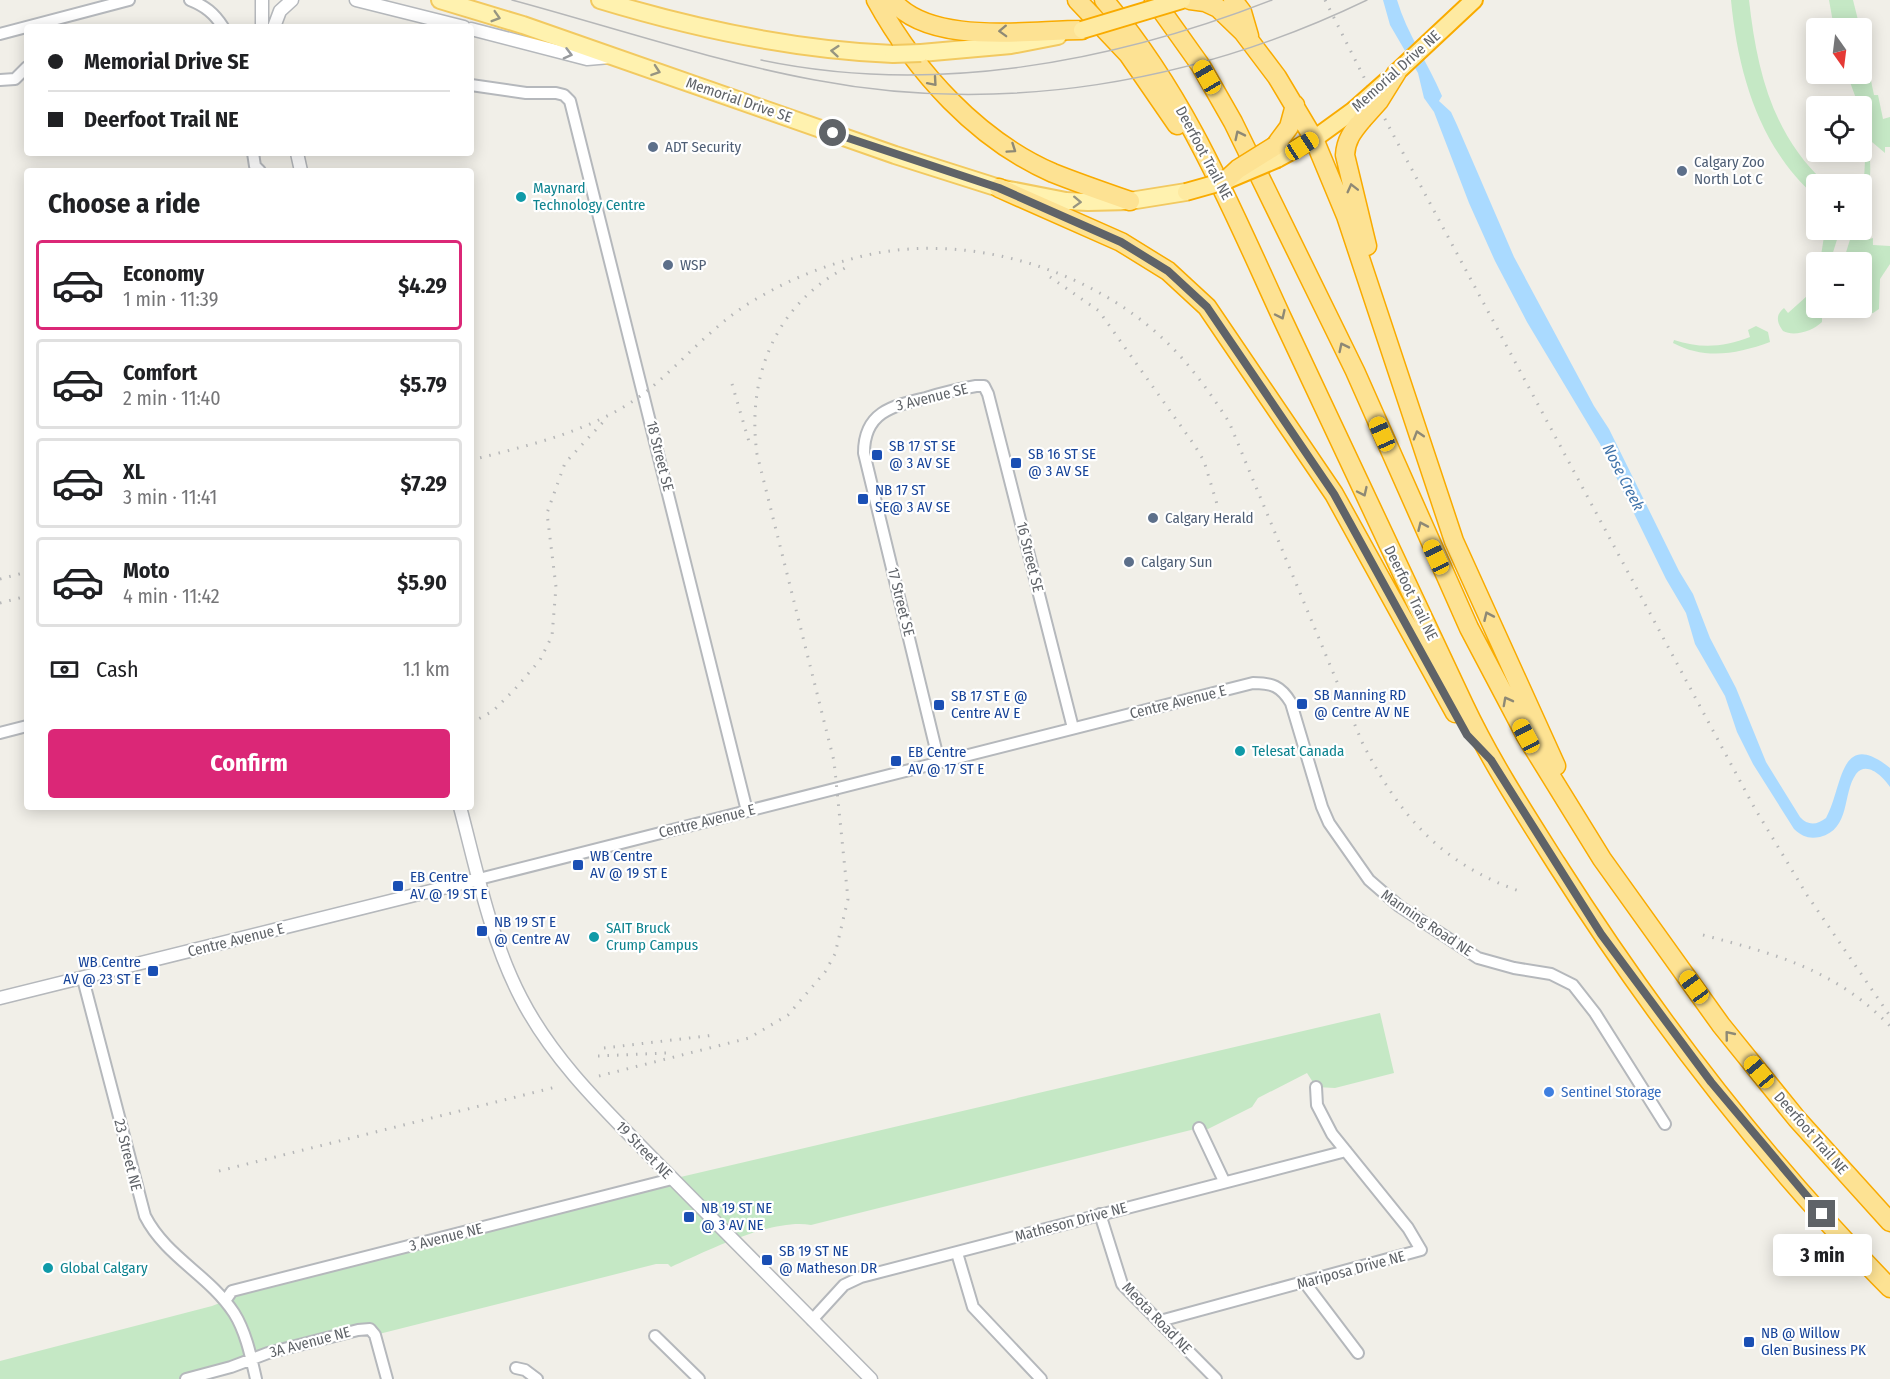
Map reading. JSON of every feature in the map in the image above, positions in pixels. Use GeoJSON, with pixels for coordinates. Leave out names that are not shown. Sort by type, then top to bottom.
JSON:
{"type":"FeatureCollection","features":[{"type":"Feature","properties":{"kind":"highway"},"geometry":{"type":"LineString","coordinates":[[876,0],[905,46],[934,83],[986,130],[1029,160],[1052,172],[1130,201]]}},
{"type":"Feature","properties":{"kind":"highway"},"geometry":{"type":"LineString","coordinates":[[892,0],[900,10],[920,23],[945,29],[1082,30],[1182,0]]}},
{"type":"Feature","properties":{"kind":"highway"},"geometry":{"type":"LineString","coordinates":[[1077,0],[1116,40],[1149,82],[1191,148],[1229,224],[1256,262]]}},
{"type":"Feature","properties":{"kind":"highway","name":"Deerfoot Trail NE"},"geometry":{"type":"LineString","coordinates":[[1104,0],[1150,58],[1215,169],[1256,262],[1491,760],[1601,934],[1711,1082],[1795,1184],[1890,1288]]}},
{"type":"Feature","properties":{"kind":"highway","name":"Deerfoot Trail NE"},"geometry":{"type":"LineString","coordinates":[[1154,0],[1181,35],[1233,122],[1355,371],[1469,628],[1526,736],[1602,860],[1720,1025],[1797,1119],[1890,1222]]}},
{"type":"Feature","properties":{"kind":"highway"},"geometry":{"type":"LineString","coordinates":[[1190,0],[1205,2],[1218,8],[1251,40],[1295,105],[1314,138],[1346,216],[1454,541],[1557,769],[1602,860]]}},
{"type":"Feature","properties":{"kind":"highway"},"geometry":{"type":"LineString","coordinates":[[1233,0],[1242,12],[1251,40]]}},
{"type":"Feature","properties":{"kind":"highway","name":"Memorial Drive NE"},"geometry":{"type":"LineString","coordinates":[[1397,72],[1474,0]]}},
{"type":"Feature","properties":{"kind":"highway"},"geometry":{"type":"LineString","coordinates":[[1397,72],[1379,101],[1358,115],[1346,144],[1346,155],[1410,408]]}},
{"type":"Feature","properties":{"kind":"highway"},"geometry":{"type":"LineString","coordinates":[[1276,153],[1295,105]]}},
{"type":"Feature","properties":{"kind":"highway","name":"Memorial Drive NE"},"geometry":{"type":"LineString","coordinates":[[1314,138],[1358,115]]}},
{"type":"Feature","properties":{"kind":"highway"},"geometry":{"type":"LineString","coordinates":[[1226,181],[1238,169],[1314,138]]}},
{"type":"Feature","properties":{"kind":"highway","name":"Memorial Drive SE"},"geometry":{"type":"LineString","coordinates":[[1186,192],[1226,181]]}},
{"type":"Feature","properties":{"kind":"highway"},"geometry":{"type":"LineString","coordinates":[[999,188],[1121,242],[1168,271],[1207,307],[1334,494],[1467,735],[1491,760]]}},
{"type":"Feature","properties":{"kind":"main road","name":"Memorial Drive SE"},"geometry":{"type":"LineString","coordinates":[[440,0],[523,25],[895,156],[999,188],[1066,201],[1130,201],[1186,192]]}},
{"type":"Feature","properties":{"kind":"main road"},"geometry":{"type":"LineString","coordinates":[[600,0],[745,36],[831,51],[921,53],[1011,45],[1082,30]]}},
{"type":"Feature","properties":{"kind":"street"},"geometry":{"type":"LineString","coordinates":[[46,24],[129,0]]}},
{"type":"Feature","properties":{"kind":"street"},"geometry":{"type":"LineString","coordinates":[[190,0],[203,5],[215,15],[221,24]]}},
{"type":"Feature","properties":{"kind":"street"},"geometry":{"type":"LineString","coordinates":[[262,0],[262,24]]}},
{"type":"Feature","properties":{"kind":"street"},"geometry":{"type":"LineString","coordinates":[[275,24],[280,11],[292,0]]}},
{"type":"Feature","properties":{"kind":"street"},"geometry":{"type":"LineString","coordinates":[[356,0],[452,24]]}},
{"type":"Feature","properties":{"kind":"street"},"geometry":{"type":"LineString","coordinates":[[0,34],[24,29]]}},
{"type":"Feature","properties":{"kind":"street"},"geometry":{"type":"LineString","coordinates":[[474,30],[587,59],[613,56]]}},
{"type":"Feature","properties":{"kind":"street"},"geometry":{"type":"LineString","coordinates":[[0,80],[15,79],[24,70]]}},
{"type":"Feature","properties":{"kind":"street","name":"18 Street SE"},"geometry":{"type":"LineString","coordinates":[[474,85],[525,93],[556,93],[564,95],[570,101],[747,811]]}},
{"type":"Feature","properties":{"kind":"street","name":"3 Avenue SE"},"geometry":{"type":"LineString","coordinates":[[864,443],[867,431],[884,411],[966,388],[984,386]]}},
{"type":"Feature","properties":{"kind":"street","name":"16 Street SE"},"geometry":{"type":"LineString","coordinates":[[984,386],[1073,728]]}},
{"type":"Feature","properties":{"kind":"street","name":"17 Street SE"},"geometry":{"type":"LineString","coordinates":[[864,443],[865,463],[939,762]]}},
{"type":"Feature","properties":{"kind":"street","name":"Centre Avenue E"},"geometry":{"type":"LineString","coordinates":[[0,998],[83,979],[1253,683],[1275,685]]}},
{"type":"Feature","properties":{"kind":"street","name":"Manning Road NE"},"geometry":{"type":"LineString","coordinates":[[1275,685],[1285,693],[1291,703],[1322,807],[1329,823],[1372,884],[1400,906],[1478,957],[1514,968],[1551,974],[1573,985],[1595,1013],[1665,1124]]}},
{"type":"Feature","properties":{"kind":"street"},"geometry":{"type":"LineString","coordinates":[[0,733],[24,727]]}},
{"type":"Feature","properties":{"kind":"street","name":"19 Street NE"},"geometry":{"type":"LineString","coordinates":[[461,810],[479,879],[506,965],[520,997],[545,1038],[585,1090],[812,1320],[863,1376]]}},
{"type":"Feature","properties":{"kind":"street","name":"23 Street NE"},"geometry":{"type":"LineString","coordinates":[[83,979],[145,1216],[163,1244],[225,1301],[242,1330],[256,1379]]}},
{"type":"Feature","properties":{"kind":"street","name":"Mariposa Drive NE"},"geometry":{"type":"LineString","coordinates":[[1160,1321],[1421,1250],[1408,1228],[1332,1134],[1317,1105],[1316,1087]]}},
{"type":"Feature","properties":{"kind":"street"},"geometry":{"type":"LineString","coordinates":[[1199,1128],[1224,1181]]}},
{"type":"Feature","properties":{"kind":"street","name":"Matheson Drive NE"},"geometry":{"type":"LineString","coordinates":[[812,1320],[844,1285],[861,1277],[1346,1151]]}},
{"type":"Feature","properties":{"kind":"street","name":"3 Avenue NE"},"geometry":{"type":"LineString","coordinates":[[225,1301],[232,1291],[672,1179]]}},
{"type":"Feature","properties":{"kind":"street","name":"Meota Road NE"},"geometry":{"type":"LineString","coordinates":[[1100,1214],[1122,1284],[1216,1379]]}},
{"type":"Feature","properties":{"kind":"street"},"geometry":{"type":"LineString","coordinates":[[957,1252],[973,1307],[1041,1379]]}},
{"type":"Feature","properties":{"kind":"street"},"geometry":{"type":"LineString","coordinates":[[1305,1283],[1358,1353]]}},
{"type":"Feature","properties":{"kind":"street","name":"3A Avenue NE"},"geometry":{"type":"LineString","coordinates":[[186,1379],[288,1347],[370,1329],[375,1335],[387,1379]]}},
{"type":"Feature","properties":{"kind":"street"},"geometry":{"type":"LineString","coordinates":[[655,1336],[694,1377]]}},
{"type":"Feature","properties":{"kind":"street"},"geometry":{"type":"LineString","coordinates":[[516,1368],[525,1370],[537,1379]]}},
{"type":"Feature","properties":{"kind":"green space"},"geometry":{"type":"Polygon","coordinates":[[[1731,0],[1749,0],[1757,52],[1770,100],[1792,144],[1817,174],[1806,174],[1806,187],[1780,156],[1766,133],[1746,82],[1734,28],[1731,0]]]}},
{"type":"Feature","properties":{"kind":"green space"},"geometry":{"type":"Polygon","coordinates":[[[1829,0],[1853,0],[1858,18],[1832,18],[1829,0]]]}},
{"type":"Feature","properties":{"kind":"green space"},"geometry":{"type":"Polygon","coordinates":[[[1851,84],[1872,84],[1874,95],[1878,95],[1883,119],[1890,117],[1890,147],[1885,147],[1885,153],[1872,142],[1872,96],[1855,96],[1851,84]]]}},
{"type":"Feature","properties":{"kind":"green space"},"geometry":{"type":"Polygon","coordinates":[[[1865,162],[1870,162],[1870,174],[1864,174],[1865,162]]]}},
{"type":"Feature","properties":{"kind":"green space"},"geometry":{"type":"Polygon","coordinates":[[[1873,238],[1873,245],[1890,246],[1890,264],[1880,279],[1879,309],[1873,313],[1872,252],[1846,252],[1850,240],[1872,240],[1873,238]]]}},
{"type":"Feature","properties":{"kind":"green space"},"geometry":{"type":"Polygon","coordinates":[[[1823,240],[1837,240],[1833,252],[1822,252],[1823,240]]]}},
{"type":"Feature","properties":{"kind":"green space"},"geometry":{"type":"Polygon","coordinates":[[[1806,297],[1806,318],[1822,318],[1822,322],[1803,332],[1787,333],[1783,331],[1778,322],[1778,316],[1784,308],[1788,313],[1806,297]]]}},
{"type":"Feature","properties":{"kind":"green space"},"geometry":{"type":"Polygon","coordinates":[[[1756,326],[1768,332],[1770,342],[1745,350],[1721,353],[1697,352],[1673,343],[1674,340],[1694,345],[1712,346],[1731,343],[1750,337],[1748,330],[1756,326]]]}},
{"type":"Feature","properties":{"kind":"green space"},"geometry":{"type":"Polygon","coordinates":[[[1380,1013],[1394,1073],[1335,1088],[1316,1087],[1307,1073],[1258,1098],[1252,1107],[1208,1129],[1199,1128],[811,1225],[778,1226],[740,1237],[671,1267],[668,1264],[656,1264],[375,1335],[370,1329],[186,1379],[0,1379],[0,1361],[212,1306],[225,1301],[232,1291],[672,1179],[1380,1013]]]}},
{"type":"Feature","properties":{"kind":"water","name":"Nose Creek"},"geometry":{"type":"Polygon","coordinates":[[[1383,0],[1397,0],[1406,25],[1442,96],[1439,101],[1451,112],[1514,257],[1594,406],[1609,429],[1679,571],[1693,594],[1710,638],[1736,688],[1766,762],[1800,817],[1813,824],[1826,818],[1845,766],[1852,758],[1861,754],[1873,757],[1890,768],[1890,787],[1880,775],[1870,770],[1860,770],[1856,774],[1841,819],[1830,833],[1820,837],[1809,837],[1803,836],[1794,829],[1753,764],[1737,732],[1725,696],[1695,644],[1686,613],[1666,579],[1600,444],[1527,322],[1495,261],[1469,203],[1434,112],[1424,98],[1418,73],[1390,25],[1383,0]]]}},
{"type":"Feature","properties":{"kind":"tram line"},"geometry":{"type":"LineString","coordinates":[[512,0],[777,72],[886,90],[956,94],[1027,92],[1097,85],[1166,71],[1235,53],[1302,29],[1367,0]]}},
{"type":"Feature","properties":{"kind":"tram line"},"geometry":{"type":"LineString","coordinates":[[761,60],[825,70],[890,75],[955,73],[1020,67],[1085,56],[1148,41],[1272,0]]}},
{"type":"Feature","properties":{"kind":"railway"},"geometry":{"type":"LineString","coordinates":[[1325,0],[1388,125],[1754,807],[1807,895],[1890,1016]]}},
{"type":"Feature","properties":{"kind":"railway"},"geometry":{"type":"LineString","coordinates":[[474,459],[563,434],[628,405],[743,307],[784,284],[838,263],[867,255],[905,249],[944,249],[983,253],[1022,261],[1060,274],[1096,291],[1129,311],[1159,335],[1188,365],[1205,387],[1229,422],[1362,742],[1376,768],[1407,814],[1444,851],[1491,880],[1519,891]]}},
{"type":"Feature","properties":{"kind":"railway"},"geometry":{"type":"LineString","coordinates":[[599,1076],[749,1038],[788,1015],[825,972],[835,954],[848,899],[834,761],[757,454],[755,425],[762,369],[772,343],[786,320],[804,299],[825,280],[851,265]]}},
{"type":"Feature","properties":{"kind":"railway"},"geometry":{"type":"LineString","coordinates":[[1050,277],[1099,311],[1195,446],[1204,461],[1217,504]]}},
{"type":"Feature","properties":{"kind":"railway"},"geometry":{"type":"LineString","coordinates":[[732,384],[750,445]]}},
{"type":"Feature","properties":{"kind":"railway"},"geometry":{"type":"LineString","coordinates":[[474,721],[493,711],[515,689],[540,660],[552,636],[556,587],[547,513],[565,463],[605,420]]}},
{"type":"Feature","properties":{"kind":"railway"},"geometry":{"type":"LineString","coordinates":[[0,579],[24,573]]}},
{"type":"Feature","properties":{"kind":"railway"},"geometry":{"type":"LineString","coordinates":[[0,603],[24,597]]}},
{"type":"Feature","properties":{"kind":"railway"},"geometry":{"type":"LineString","coordinates":[[1703,935],[1755,949],[1804,967],[1848,991],[1890,1026]]}},
{"type":"Feature","properties":{"kind":"railway"},"geometry":{"type":"LineString","coordinates":[[604,1048],[715,1035]]}},
{"type":"Feature","properties":{"kind":"railway"},"geometry":{"type":"LineString","coordinates":[[598,1056],[667,1053]]}},
{"type":"Feature","properties":{"kind":"railway"},"geometry":{"type":"LineString","coordinates":[[219,1171],[560,1086]]}},
{"type":"Feature","properties":{"kind":"place","name":"ADT Security"},"geometry":{"type":"Point","coordinates":[653,147]}},
{"type":"Feature","properties":{"kind":"place","name":"Calgary Zoo North Lot C"},"geometry":{"type":"Point","coordinates":[1682,171]}},
{"type":"Feature","properties":{"kind":"place","name":"Maynard Technology Centre"},"geometry":{"type":"Point","coordinates":[521,197]}},
{"type":"Feature","properties":{"kind":"place","name":"WSP"},"geometry":{"type":"Point","coordinates":[668,265]}},
{"type":"Feature","properties":{"kind":"place","name":"SB 17 ST SE @ 3 AV SE"},"geometry":{"type":"Point","coordinates":[877,455]}},
{"type":"Feature","properties":{"kind":"place","name":"SB 16 ST SE @ 3 AV SE"},"geometry":{"type":"Point","coordinates":[1016,463]}},
{"type":"Feature","properties":{"kind":"place","name":"NB 17 ST SE@ 3 AV SE"},"geometry":{"type":"Point","coordinates":[863,499]}},
{"type":"Feature","properties":{"kind":"place","name":"Calgary Herald"},"geometry":{"type":"Point","coordinates":[1153,518]}},
{"type":"Feature","properties":{"kind":"place","name":"Calgary Sun"},"geometry":{"type":"Point","coordinates":[1129,562]}},
{"type":"Feature","properties":{"kind":"place","name":"SB Manning RD @ Centre AV NE"},"geometry":{"type":"Point","coordinates":[1302,704]}},
{"type":"Feature","properties":{"kind":"place","name":"SB 17 ST E @ Centre AV E"},"geometry":{"type":"Point","coordinates":[939,705]}},
{"type":"Feature","properties":{"kind":"place","name":"Telesat Canada"},"geometry":{"type":"Point","coordinates":[1240,751]}},
{"type":"Feature","properties":{"kind":"place","name":"EB Centre AV @ 17 ST E"},"geometry":{"type":"Point","coordinates":[896,761]}},
{"type":"Feature","properties":{"kind":"place","name":"WB Centre AV @ 19 ST E"},"geometry":{"type":"Point","coordinates":[578,865]}},
{"type":"Feature","properties":{"kind":"place","name":"EB Centre AV @ 19 ST E"},"geometry":{"type":"Point","coordinates":[398,886]}},
{"type":"Feature","properties":{"kind":"place","name":"NB 19 ST E @ Centre AV"},"geometry":{"type":"Point","coordinates":[482,931]}},
{"type":"Feature","properties":{"kind":"place","name":"SAIT Bruck Crump Campus"},"geometry":{"type":"Point","coordinates":[594,937]}},
{"type":"Feature","properties":{"kind":"place","name":"WB Centre AV @ 23 ST E"},"geometry":{"type":"Point","coordinates":[153,971]}},
{"type":"Feature","properties":{"kind":"place","name":"Sentinel Storage"},"geometry":{"type":"Point","coordinates":[1549,1092]}},
{"type":"Feature","properties":{"kind":"place","name":"NB 19 ST NE @ 3 AV NE"},"geometry":{"type":"Point","coordinates":[689,1217]}},
{"type":"Feature","properties":{"kind":"place","name":"SB 19 ST NE @ Matheson DR"},"geometry":{"type":"Point","coordinates":[767,1260]}},
{"type":"Feature","properties":{"kind":"place","name":"Global Calgary"},"geometry":{"type":"Point","coordinates":[48,1268]}},
{"type":"Feature","properties":{"kind":"place","name":"NB @ Willow Glen Business PK"},"geometry":{"type":"Point","coordinates":[1749,1342]}},
{"type":"Feature","properties":{"kind":"route"},"geometry":{"type":"LineString","coordinates":[[833,133],[895,156],[999,188],[1121,242],[1168,271],[1207,307],[1334,494],[1467,735],[1491,760],[1601,934],[1711,1082],[1822,1214]]}}]}
